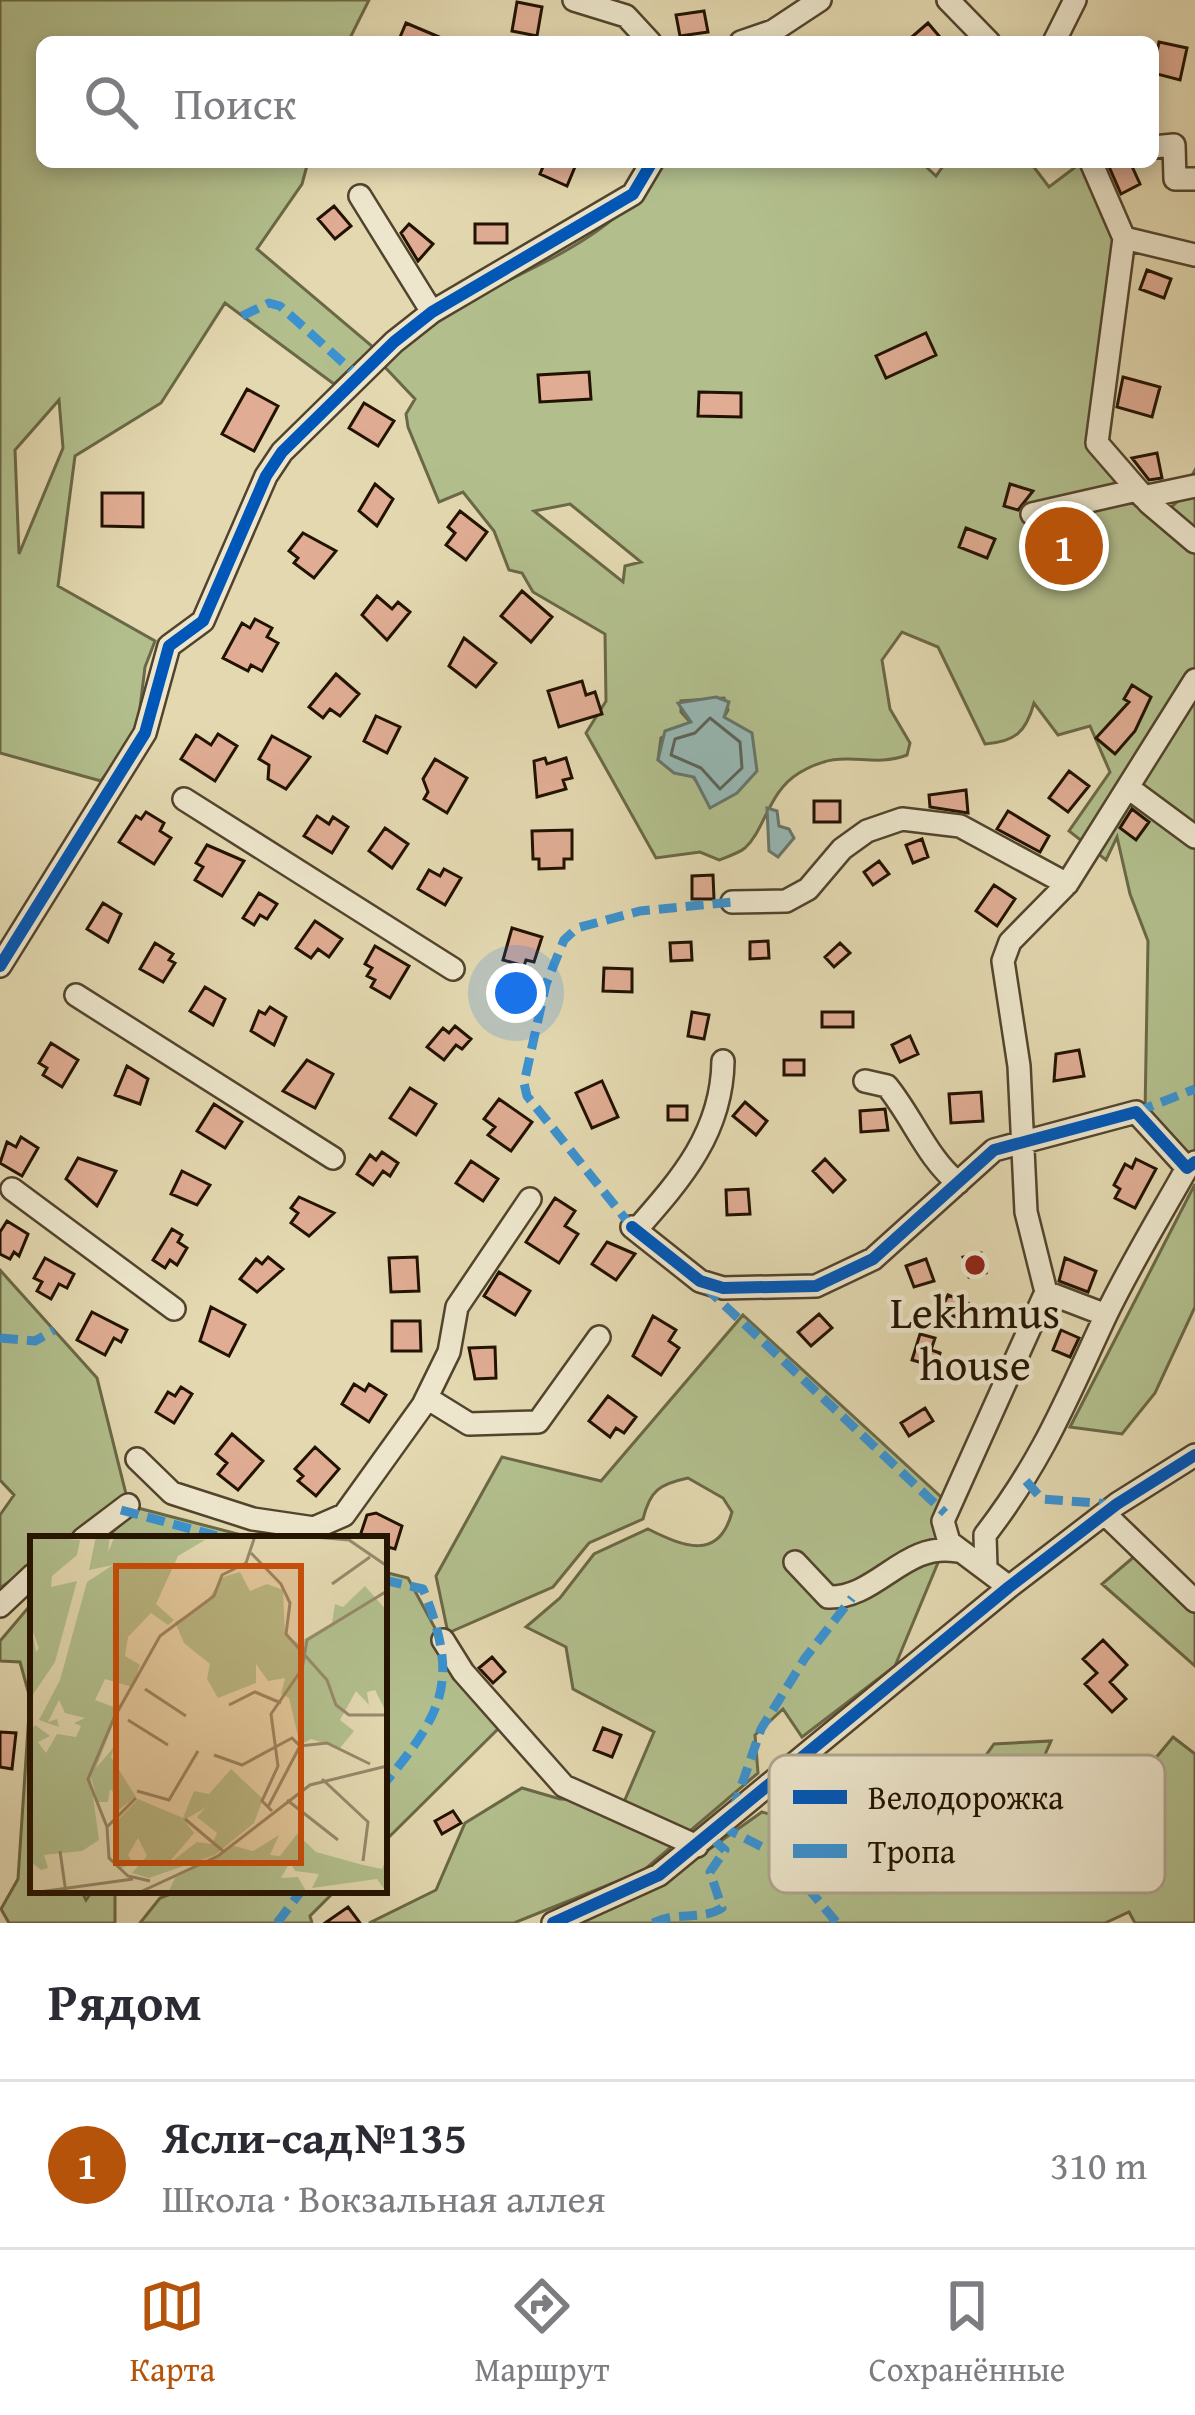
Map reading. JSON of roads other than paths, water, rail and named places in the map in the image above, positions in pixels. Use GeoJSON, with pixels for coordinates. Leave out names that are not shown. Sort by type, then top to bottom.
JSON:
{"type":"FeatureCollection","features":[{"type":"Feature","properties":{"kind":"street"},"geometry":{"type":"LineString","coordinates":[[574,0],[626,16],[644,36]]}},
{"type":"Feature","properties":{"kind":"street"},"geometry":{"type":"LineString","coordinates":[[758,36],[820,0]]}},
{"type":"Feature","properties":{"kind":"street"},"geometry":{"type":"LineString","coordinates":[[948,0],[983,36]]}},
{"type":"Feature","properties":{"kind":"street"},"geometry":{"type":"LineString","coordinates":[[1057,36],[1075,0]]}},
{"type":"Feature","properties":{"kind":"street"},"geometry":{"type":"LineString","coordinates":[[1167,141],[1175,179],[1195,179]]}},
{"type":"Feature","properties":{"kind":"street"},"geometry":{"type":"LineString","coordinates":[[1,965],[145,733],[170,646],[203,621],[266,476],[340,393],[432,312],[633,194],[648,168]]}},
{"type":"Feature","properties":{"kind":"street"},"geometry":{"type":"LineString","coordinates":[[1094,168],[1124,238],[1097,443],[1140,493],[1184,522],[1195,542]]}},
{"type":"Feature","properties":{"kind":"street"},"geometry":{"type":"LineString","coordinates":[[360,196],[432,312]]}},
{"type":"Feature","properties":{"kind":"street"},"geometry":{"type":"LineString","coordinates":[[1124,238],[1195,255]]}},
{"type":"Feature","properties":{"kind":"street"},"geometry":{"type":"LineString","coordinates":[[1032,514],[1195,486]]}},
{"type":"Feature","properties":{"kind":"street"},"geometry":{"type":"LineString","coordinates":[[1009,1587],[957,1551],[944,1531],[945,1513],[1046,1292],[1026,1212],[1014,1018],[1003,962],[1010,942],[1067,884],[1195,680]]}},
{"type":"Feature","properties":{"kind":"street"},"geometry":{"type":"LineString","coordinates":[[1130,789],[1195,837]]}},
{"type":"Feature","properties":{"kind":"street"},"geometry":{"type":"LineString","coordinates":[[184,799],[453,969]]}},
{"type":"Feature","properties":{"kind":"street"},"geometry":{"type":"LineString","coordinates":[[732,902],[786,901],[808,889],[842,849],[867,831],[902,819],[960,826],[1067,884]]}},
{"type":"Feature","properties":{"kind":"street"},"geometry":{"type":"LineString","coordinates":[[76,994],[333,1158]]}},
{"type":"Feature","properties":{"kind":"street"},"geometry":{"type":"LineString","coordinates":[[723,1061],[722,1099],[693,1166],[635,1228],[700,1281],[723,1288],[816,1286],[873,1259],[994,1150],[1023,1141],[1136,1112],[1191,1165],[1106,1315],[1060,1420],[1026,1481],[985,1534],[986,1568]]}},
{"type":"Feature","properties":{"kind":"street"},"geometry":{"type":"LineString","coordinates":[[865,1081],[887,1086],[918,1125],[935,1165],[958,1183]]}},
{"type":"Feature","properties":{"kind":"street"},"geometry":{"type":"LineString","coordinates":[[12,1189],[174,1309]]}},
{"type":"Feature","properties":{"kind":"street"},"geometry":{"type":"LineString","coordinates":[[137,1459],[172,1493],[254,1520],[314,1528],[344,1515],[427,1398],[449,1352],[457,1306],[530,1199]]}},
{"type":"Feature","properties":{"kind":"street"},"geometry":{"type":"LineString","coordinates":[[1046,1292],[1106,1315]]}},
{"type":"Feature","properties":{"kind":"street"},"geometry":{"type":"LineString","coordinates":[[427,1398],[469,1424],[538,1422],[599,1337]]}},
{"type":"Feature","properties":{"kind":"street"},"geometry":{"type":"LineString","coordinates":[[807,1755],[1009,1587],[1105,1514],[1195,1455]]}},
{"type":"Feature","properties":{"kind":"street"},"geometry":{"type":"LineString","coordinates":[[87,1536],[128,1505]]}},
{"type":"Feature","properties":{"kind":"street"},"geometry":{"type":"LineString","coordinates":[[1105,1514],[1195,1601]]}},
{"type":"Feature","properties":{"kind":"street"},"geometry":{"type":"LineString","coordinates":[[795,1562],[828,1597],[852,1598],[923,1551],[957,1551]]}},
{"type":"Feature","properties":{"kind":"street"},"geometry":{"type":"LineString","coordinates":[[0,1606],[30,1578]]}},
{"type":"Feature","properties":{"kind":"street"},"geometry":{"type":"LineString","coordinates":[[443,1640],[463,1672],[564,1786],[697,1846]]}},
{"type":"Feature","properties":{"kind":"street"},"geometry":{"type":"LineString","coordinates":[[553,1923],[641,1886],[769,1786]]}},
{"type":"Feature","properties":{"kind":"water"},"geometry":{"type":"Polygon","coordinates":[[[716,697],[729,702],[724,717],[752,733],[757,771],[737,793],[710,808],[694,777],[674,773],[658,760],[665,731],[691,722],[678,703],[716,697]]]}},
{"type":"Feature","properties":{"kind":"water"},"geometry":{"type":"Polygon","coordinates":[[[767,808],[777,811],[779,826],[789,829],[794,838],[778,857],[769,851],[767,808]]]}},
{"type":"Feature","properties":{"kind":"place","name":"Ясли-сад№135"},"geometry":{"type":"Point","coordinates":[1064,546]}},
{"type":"Feature","properties":{"kind":"place","name":"Lekhmus house"},"geometry":{"type":"Point","coordinates":[975,1265]}}]}
